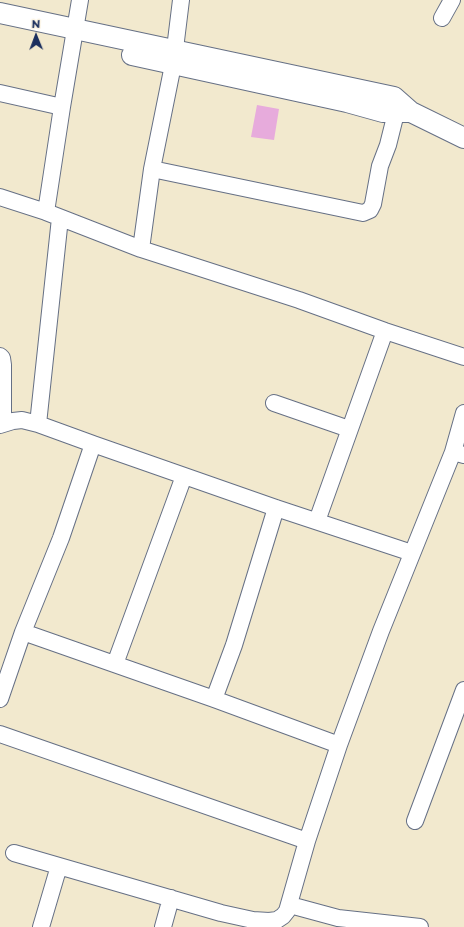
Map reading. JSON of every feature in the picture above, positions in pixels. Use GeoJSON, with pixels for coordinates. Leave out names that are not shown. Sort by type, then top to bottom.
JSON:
{"type":"FeatureCollection","features":[{"type":"Feature","properties":{"kind":"street"},"geometry":{"type":"LineString","coordinates":[[38,424],[62,107],[80,0]]}},
{"type":"Feature","properties":{"kind":"street"},"geometry":{"type":"LineString","coordinates":[[141,248],[152,169],[174,58],[181,0]]}},
{"type":"Feature","properties":{"kind":"street"},"geometry":{"type":"LineString","coordinates":[[442,18],[452,0]]}},
{"type":"Feature","properties":{"kind":"street"},"geometry":{"type":"LineString","coordinates":[[0,13],[75,35],[174,58],[394,97],[403,112],[464,138]]}},
{"type":"Feature","properties":{"kind":"street"},"geometry":{"type":"LineString","coordinates":[[0,25],[75,35]]}},
{"type":"Feature","properties":{"kind":"street"},"geometry":{"type":"LineString","coordinates":[[0,92],[62,107]]}},
{"type":"Feature","properties":{"kind":"street"},"geometry":{"type":"LineString","coordinates":[[152,169],[363,213],[370,210],[373,204],[380,166],[403,112]]}},
{"type":"Feature","properties":{"kind":"street"},"geometry":{"type":"LineString","coordinates":[[4,203],[53,215],[141,248],[299,300],[385,331],[464,357]]}},
{"type":"Feature","properties":{"kind":"street"},"geometry":{"type":"LineString","coordinates":[[317,521],[385,331]]}},
{"type":"Feature","properties":{"kind":"street"},"geometry":{"type":"LineString","coordinates":[[0,356],[2,358],[3,365],[1,424],[22,420],[38,424],[276,508],[412,553]]}},
{"type":"Feature","properties":{"kind":"street"},"geometry":{"type":"LineString","coordinates":[[274,403],[349,429]]}},
{"type":"Feature","properties":{"kind":"street"},"geometry":{"type":"LineString","coordinates":[[14,853],[221,913],[269,922],[284,916],[290,905],[307,841],[339,745],[381,630],[412,553],[459,453],[464,413]]}},
{"type":"Feature","properties":{"kind":"street"},"geometry":{"type":"LineString","coordinates":[[0,699],[24,632],[61,538],[93,444]]}},
{"type":"Feature","properties":{"kind":"street"},"geometry":{"type":"LineString","coordinates":[[115,664],[184,476]]}},
{"type":"Feature","properties":{"kind":"street"},"geometry":{"type":"LineString","coordinates":[[214,698],[234,646],[276,508]]}},
{"type":"Feature","properties":{"kind":"street"},"geometry":{"type":"LineString","coordinates":[[24,632],[214,698],[339,745]]}},
{"type":"Feature","properties":{"kind":"street"},"geometry":{"type":"LineString","coordinates":[[415,820],[464,690]]}},
{"type":"Feature","properties":{"kind":"street"},"geometry":{"type":"LineString","coordinates":[[0,734],[307,841]]}},
{"type":"Feature","properties":{"kind":"street"},"geometry":{"type":"LineString","coordinates":[[41,927],[59,866]]}},
{"type":"Feature","properties":{"kind":"street"},"geometry":{"type":"LineString","coordinates":[[163,927],[171,898]]}},
{"type":"Feature","properties":{"kind":"street"},"geometry":{"type":"LineString","coordinates":[[290,905],[354,923],[420,927]]}},
{"type":"Feature","properties":{"kind":"building"},"geometry":{"type":"Polygon","coordinates":[[[257,105],[279,109],[274,140],[251,137],[257,105]]]}}]}
